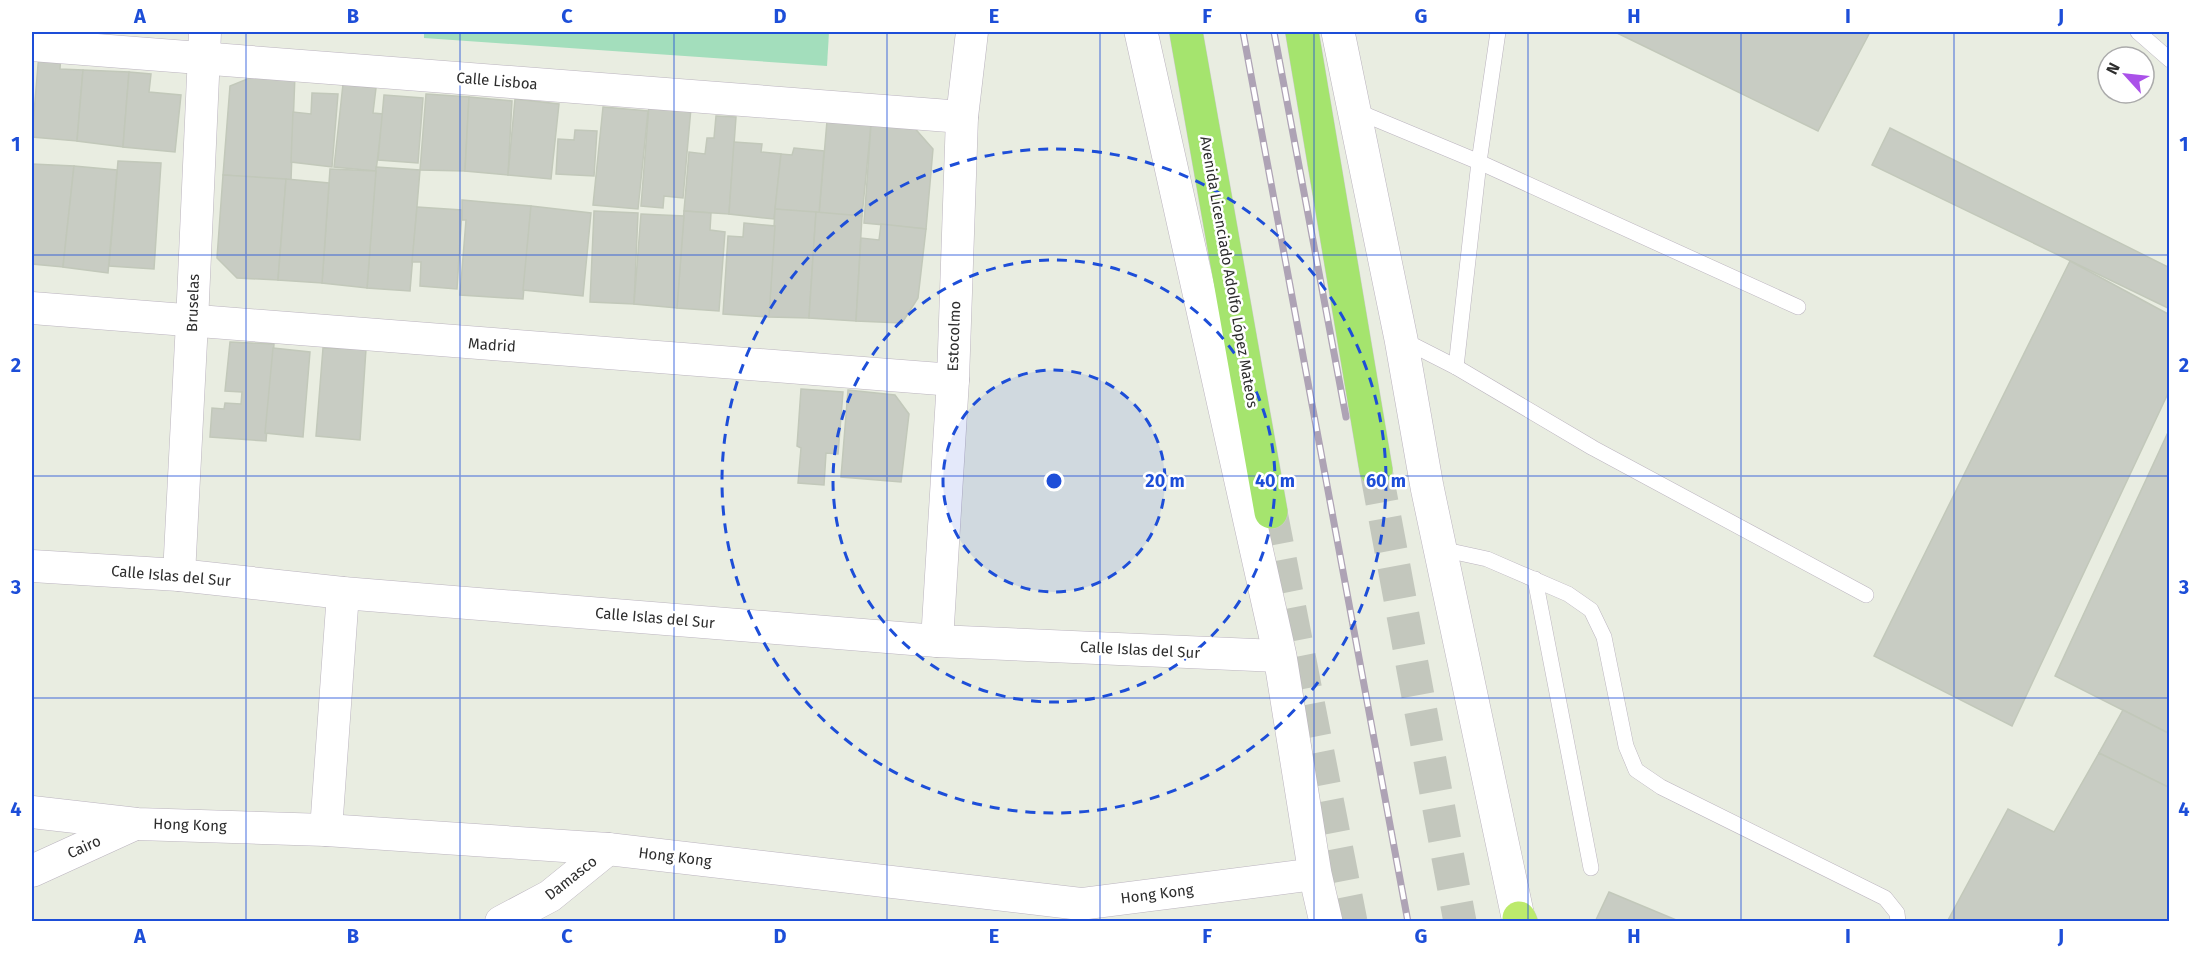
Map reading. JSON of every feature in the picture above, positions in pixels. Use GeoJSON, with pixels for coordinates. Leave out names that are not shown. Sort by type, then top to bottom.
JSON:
{"type":"FeatureCollection","features":[{"type":"Feature","properties":{"kind":"main road","name":"Avenida Licenciado Adolfo López Mateos"},"geometry":{"type":"LineString","coordinates":[[1186,32],[1271,513]]}},
{"type":"Feature","properties":{"kind":"main road"},"geometry":{"type":"LineString","coordinates":[[1302,32],[1376,470]]}},
{"type":"Feature","properties":{"kind":"street","name":"Estocolmo"},"geometry":{"type":"LineString","coordinates":[[937,640],[953,380],[962,117],[972,32]]}},
{"type":"Feature","properties":{"kind":"street"},"geometry":{"type":"LineString","coordinates":[[1141,32],[1280,656],[1315,874],[1326,921]]}},
{"type":"Feature","properties":{"kind":"street"},"geometry":{"type":"LineString","coordinates":[[1338,32],[1401,339],[1441,549],[1520,920]]}},
{"type":"Feature","properties":{"kind":"street","name":"Calle Lisboa"},"geometry":{"type":"LineString","coordinates":[[32,45],[204,44],[962,117]]}},
{"type":"Feature","properties":{"kind":"street","name":"Bruselas"},"geometry":{"type":"LineString","coordinates":[[179,575],[204,44]]}},
{"type":"Feature","properties":{"kind":"street","name":"Madrid"},"geometry":{"type":"LineString","coordinates":[[32,308],[953,380]]}},
{"type":"Feature","properties":{"kind":"street","name":"Calle Islas del Sur"},"geometry":{"type":"LineString","coordinates":[[32,566],[179,575],[344,593],[937,640],[1280,656]]}},
{"type":"Feature","properties":{"kind":"street"},"geometry":{"type":"LineString","coordinates":[[326,831],[344,593]]}},
{"type":"Feature","properties":{"kind":"street","name":"Hong Kong"},"geometry":{"type":"LineString","coordinates":[[32,812],[137,824],[326,831],[608,849],[1081,904],[1315,874]]}},
{"type":"Feature","properties":{"kind":"street","name":"Cairo"},"geometry":{"type":"LineString","coordinates":[[32,871],[137,824]]}},
{"type":"Feature","properties":{"kind":"street","name":"Damasco"},"geometry":{"type":"LineString","coordinates":[[501,921],[550,896],[608,849]]}},
{"type":"Feature","properties":{"kind":"street"},"geometry":{"type":"LineString","coordinates":[[1042,921],[1081,904]]}},
{"type":"Feature","properties":{"kind":"lane"},"geometry":{"type":"LineString","coordinates":[[1456,367],[1479,162],[1498,32]]}},
{"type":"Feature","properties":{"kind":"lane"},"geometry":{"type":"LineString","coordinates":[[2138,32],[2169,60]]}},
{"type":"Feature","properties":{"kind":"lane"},"geometry":{"type":"LineString","coordinates":[[1354,110],[1479,162],[1798,307]]}},
{"type":"Feature","properties":{"kind":"lane"},"geometry":{"type":"LineString","coordinates":[[1401,339],[1456,367],[1593,448],[1866,596]]}},
{"type":"Feature","properties":{"kind":"lane"},"geometry":{"type":"LineString","coordinates":[[1441,549],[1487,559],[1568,594],[1591,610],[1604,637],[1626,746],[1636,770],[1661,787],[1885,898],[1897,913],[1898,921]]}},
{"type":"Feature","properties":{"kind":"lane"},"geometry":{"type":"LineString","coordinates":[[1535,579],[1591,868]]}},
{"type":"Feature","properties":{"kind":"green space"},"geometry":{"type":"Polygon","coordinates":[[[424,32],[829,32],[827,66],[424,38],[424,32]]]}},
{"type":"Feature","properties":{"kind":"building"},"geometry":{"type":"Polygon","coordinates":[[[1615,32],[1870,32],[1818,131],[1615,32]]]}},
{"type":"Feature","properties":{"kind":"building"},"geometry":{"type":"Polygon","coordinates":[[[39,53],[61,54],[60,69],[83,70],[77,141],[32,137],[39,53]]]}},
{"type":"Feature","properties":{"kind":"building"},"geometry":{"type":"Polygon","coordinates":[[[83,70],[129,72],[123,147],[77,141],[83,70]]]}},
{"type":"Feature","properties":{"kind":"building"},"geometry":{"type":"Polygon","coordinates":[[[129,72],[151,74],[149,92],[181,95],[175,152],[123,147],[129,72]]]}},
{"type":"Feature","properties":{"kind":"building"},"geometry":{"type":"Polygon","coordinates":[[[262,73],[295,74],[291,180],[223,175],[230,86],[262,73]]]}},
{"type":"Feature","properties":{"kind":"building"},"geometry":{"type":"Polygon","coordinates":[[[343,84],[376,88],[373,113],[383,114],[376,171],[334,167],[343,84]]]}},
{"type":"Feature","properties":{"kind":"building"},"geometry":{"type":"Polygon","coordinates":[[[312,93],[338,94],[332,167],[291,162],[293,112],[311,114],[312,93]]]}},
{"type":"Feature","properties":{"kind":"building"},"geometry":{"type":"Polygon","coordinates":[[[426,94],[469,97],[465,171],[420,170],[426,94]]]}},
{"type":"Feature","properties":{"kind":"building"},"geometry":{"type":"Polygon","coordinates":[[[384,95],[423,98],[418,163],[378,160],[384,95]]]}},
{"type":"Feature","properties":{"kind":"building"},"geometry":{"type":"Polygon","coordinates":[[[469,97],[512,101],[508,175],[465,171],[469,97]]]}},
{"type":"Feature","properties":{"kind":"building"},"geometry":{"type":"Polygon","coordinates":[[[515,99],[559,104],[551,179],[508,175],[515,99]]]}},
{"type":"Feature","properties":{"kind":"building"},"geometry":{"type":"Polygon","coordinates":[[[649,105],[691,108],[683,198],[664,196],[663,208],[641,206],[649,105]]]}},
{"type":"Feature","properties":{"kind":"building"},"geometry":{"type":"Polygon","coordinates":[[[603,107],[648,111],[638,209],[593,205],[603,107]]]}},
{"type":"Feature","properties":{"kind":"building"},"geometry":{"type":"Polygon","coordinates":[[[716,116],[736,117],[729,214],[684,211],[689,152],[705,154],[707,138],[714,138],[716,116]]]}},
{"type":"Feature","properties":{"kind":"building"},"geometry":{"type":"Polygon","coordinates":[[[827,121],[871,125],[862,216],[819,214],[827,121]]]}},
{"type":"Feature","properties":{"kind":"building"},"geometry":{"type":"Polygon","coordinates":[[[911,124],[933,149],[926,229],[864,223],[871,125],[911,124]]]}},
{"type":"Feature","properties":{"kind":"building"},"geometry":{"type":"Polygon","coordinates":[[[1890,128],[2170,268],[2170,309],[1872,165],[1890,128]]]}},
{"type":"Feature","properties":{"kind":"building"},"geometry":{"type":"Polygon","coordinates":[[[575,130],[597,131],[594,176],[556,174],[558,139],[574,140],[575,130]]]}},
{"type":"Feature","properties":{"kind":"building"},"geometry":{"type":"Polygon","coordinates":[[[734,142],[762,144],[761,152],[781,154],[774,219],[729,214],[734,142]]]}},
{"type":"Feature","properties":{"kind":"building"},"geometry":{"type":"Polygon","coordinates":[[[794,148],[824,151],[819,214],[775,209],[781,154],[792,155],[794,148]]]}},
{"type":"Feature","properties":{"kind":"building"},"geometry":{"type":"Polygon","coordinates":[[[118,161],[161,163],[154,269],[109,266],[118,161]]]}},
{"type":"Feature","properties":{"kind":"building"},"geometry":{"type":"Polygon","coordinates":[[[32,164],[74,166],[63,267],[32,264],[32,164]]]}},
{"type":"Feature","properties":{"kind":"building"},"geometry":{"type":"Polygon","coordinates":[[[74,166],[117,170],[108,273],[63,267],[74,166]]]}},
{"type":"Feature","properties":{"kind":"building"},"geometry":{"type":"Polygon","coordinates":[[[376,167],[420,170],[410,291],[367,288],[376,167]]]}},
{"type":"Feature","properties":{"kind":"building"},"geometry":{"type":"Polygon","coordinates":[[[330,169],[376,171],[367,288],[322,283],[330,169]]]}},
{"type":"Feature","properties":{"kind":"building"},"geometry":{"type":"Polygon","coordinates":[[[223,175],[286,179],[278,280],[237,278],[217,258],[223,175]]]}},
{"type":"Feature","properties":{"kind":"building"},"geometry":{"type":"Polygon","coordinates":[[[286,179],[329,183],[322,283],[278,280],[286,179]]]}},
{"type":"Feature","properties":{"kind":"building"},"geometry":{"type":"Polygon","coordinates":[[[462,200],[531,206],[523,299],[460,295],[466,220],[462,220],[462,200]]]}},
{"type":"Feature","properties":{"kind":"building"},"geometry":{"type":"Polygon","coordinates":[[[531,206],[591,213],[583,296],[523,290],[531,206]]]}},
{"type":"Feature","properties":{"kind":"building"},"geometry":{"type":"Polygon","coordinates":[[[417,207],[462,210],[457,289],[420,286],[421,262],[412,262],[417,207]]]}},
{"type":"Feature","properties":{"kind":"building"},"geometry":{"type":"Polygon","coordinates":[[[775,209],[816,212],[809,318],[769,317],[775,209]]]}},
{"type":"Feature","properties":{"kind":"building"},"geometry":{"type":"Polygon","coordinates":[[[594,211],[638,213],[634,304],[590,302],[594,211]]]}},
{"type":"Feature","properties":{"kind":"building"},"geometry":{"type":"Polygon","coordinates":[[[684,211],[711,213],[710,230],[725,232],[719,311],[677,308],[684,211]]]}},
{"type":"Feature","properties":{"kind":"building"},"geometry":{"type":"Polygon","coordinates":[[[816,212],[862,216],[856,321],[809,318],[816,212]]]}},
{"type":"Feature","properties":{"kind":"building"},"geometry":{"type":"Polygon","coordinates":[[[641,214],[684,216],[677,308],[634,304],[641,214]]]}},
{"type":"Feature","properties":{"kind":"building"},"geometry":{"type":"Polygon","coordinates":[[[744,223],[775,226],[769,317],[723,314],[728,236],[743,237],[744,223]]]}},
{"type":"Feature","properties":{"kind":"building"},"geometry":{"type":"Polygon","coordinates":[[[881,224],[926,229],[918,298],[902,323],[856,321],[861,238],[879,240],[881,224]]]}},
{"type":"Feature","properties":{"kind":"building"},"geometry":{"type":"Polygon","coordinates":[[[2070,261],[2170,315],[2170,389],[2012,726],[1874,656],[2070,261]]]}},
{"type":"Feature","properties":{"kind":"building"},"geometry":{"type":"Polygon","coordinates":[[[230,342],[274,344],[266,441],[210,437],[212,408],[224,409],[225,403],[241,404],[242,392],[225,391],[230,342]]]}},
{"type":"Feature","properties":{"kind":"building"},"geometry":{"type":"Polygon","coordinates":[[[273,348],[310,352],[303,437],[265,433],[273,348]]]}},
{"type":"Feature","properties":{"kind":"building"},"geometry":{"type":"Polygon","coordinates":[[[323,348],[366,349],[360,440],[316,436],[323,348]]]}},
{"type":"Feature","properties":{"kind":"building"},"geometry":{"type":"Polygon","coordinates":[[[801,389],[843,392],[838,454],[826,453],[824,485],[798,483],[801,448],[797,446],[801,389]]]}},
{"type":"Feature","properties":{"kind":"building"},"geometry":{"type":"Polygon","coordinates":[[[848,390],[895,395],[909,414],[901,482],[841,477],[848,390]]]}},
{"type":"Feature","properties":{"kind":"building"},"geometry":{"type":"Polygon","coordinates":[[[2170,428],[2170,734],[2055,676],[2170,428]]]}},
{"type":"Feature","properties":{"kind":"building"},"geometry":{"type":"Polygon","coordinates":[[[2123,710],[2170,734],[2170,788],[2099,753],[2123,710]]]}},
{"type":"Feature","properties":{"kind":"building"},"geometry":{"type":"Polygon","coordinates":[[[2099,753],[2170,788],[2170,922],[1947,922],[2008,809],[2054,832],[2099,753]]]}},
{"type":"Feature","properties":{"kind":"building"},"geometry":{"type":"Polygon","coordinates":[[[1609,892],[1681,922],[1595,922],[1609,892]]]}},
{"type":"Feature","properties":{"kind":"tunnel"},"geometry":{"type":"LineString","coordinates":[[1376,470],[1460,922]]}},
{"type":"Feature","properties":{"kind":"tunnel"},"geometry":{"type":"LineString","coordinates":[[1271,512],[1351,922]]}},
{"type":"Feature","properties":{"kind":"railway"},"geometry":{"type":"LineString","coordinates":[[1243,32],[1408,922]]}},
{"type":"Feature","properties":{"kind":"railway"},"geometry":{"type":"LineString","coordinates":[[1274,32],[1346,417]]}}]}
